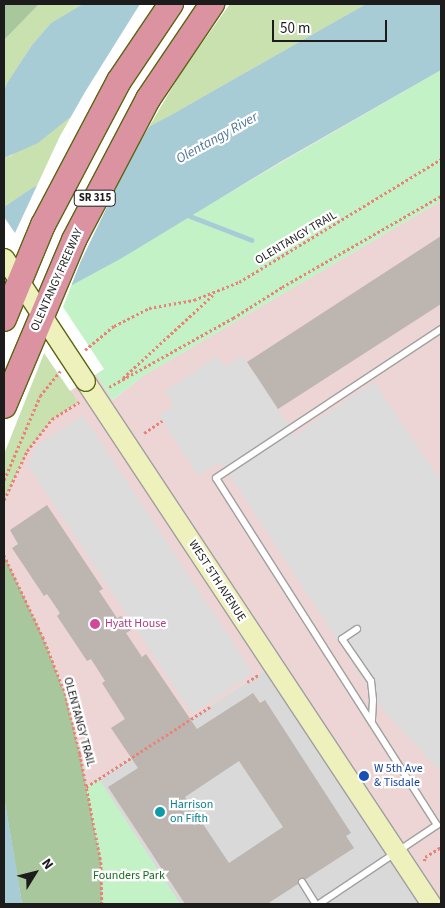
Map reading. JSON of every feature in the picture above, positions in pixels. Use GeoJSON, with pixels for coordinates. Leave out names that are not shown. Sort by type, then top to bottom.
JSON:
{"type":"FeatureCollection","features":[{"type":"Feature","properties":{"kind":"highway","name":"SR 315"},"geometry":{"type":"LineString","coordinates":[[4,319],[43,225],[119,81],[171,4]]}},
{"type":"Feature","properties":{"kind":"highway","name":"OLENTANGY FREEWAY"},"geometry":{"type":"LineString","coordinates":[[4,406],[74,240],[148,98],[212,4]]}},
{"type":"Feature","properties":{"kind":"main road","name":"WEST 5TH AVENUE"},"geometry":{"type":"LineString","coordinates":[[4,258],[431,904]]}},
{"type":"Feature","properties":{"kind":"lane"},"geometry":{"type":"LineString","coordinates":[[302,882],[318,904],[439,825],[216,478],[441,329]]}},
{"type":"Feature","properties":{"kind":"lane"},"geometry":{"type":"LineString","coordinates":[[357,629],[342,639],[371,681],[373,700],[372,723]]}},
{"type":"Feature","properties":{"kind":"path","name":"OLENTANGY TRAIL"},"geometry":{"type":"LineString","coordinates":[[150,308],[194,300],[239,282],[441,159]]}},
{"type":"Feature","properties":{"kind":"path"},"geometry":{"type":"LineString","coordinates":[[4,500],[27,451],[52,419],[90,388],[120,381],[233,318],[282,287],[441,196]]}},
{"type":"Feature","properties":{"kind":"path"},"geometry":{"type":"LineString","coordinates":[[120,381],[215,293]]}},
{"type":"Feature","properties":{"kind":"path"},"geometry":{"type":"LineString","coordinates":[[144,433],[162,421]]}},
{"type":"Feature","properties":{"kind":"path"},"geometry":{"type":"LineString","coordinates":[[4,480],[20,444]]}},
{"type":"Feature","properties":{"kind":"path","name":"OLENTANGY TRAIL"},"geometry":{"type":"LineString","coordinates":[[4,555],[43,637],[65,694],[101,862],[102,904]]}},
{"type":"Feature","properties":{"kind":"path"},"geometry":{"type":"LineString","coordinates":[[248,682],[258,675]]}},
{"type":"Feature","properties":{"kind":"path"},"geometry":{"type":"LineString","coordinates":[[86,786],[211,706]]}},
{"type":"Feature","properties":{"kind":"path"},"geometry":{"type":"LineString","coordinates":[[423,864],[425,857],[441,847]]}},
{"type":"Feature","properties":{"kind":"shaded area"},"geometry":{"type":"Polygon","coordinates":[[[441,201],[441,904],[431,904],[273,665],[86,787],[65,693],[43,637],[4,555],[4,471],[70,391],[96,374],[113,400],[143,376],[441,201]]]}},
{"type":"Feature","properties":{"kind":"shaded area"},"geometry":{"type":"Polygon","coordinates":[[[242,355],[295,435],[374,382],[441,481],[441,772],[384,711],[221,462],[198,476],[159,416],[174,406],[165,391],[217,356],[225,367],[242,355]]]}},
{"type":"Feature","properties":{"kind":"shaded area"},"geometry":{"type":"Polygon","coordinates":[[[83,415],[253,673],[192,714],[28,465],[36,446],[83,415]]]}},
{"type":"Feature","properties":{"kind":"shaded area"},"geometry":{"type":"Polygon","coordinates":[[[273,665],[431,904],[102,904],[101,862],[86,787],[273,665]]]}},
{"type":"Feature","properties":{"kind":"green space"},"geometry":{"type":"Polygon","coordinates":[[[4,4],[39,4],[4,40],[4,4]]]}},
{"type":"Feature","properties":{"kind":"green space"},"geometry":{"type":"Polygon","coordinates":[[[39,4],[83,4],[51,23],[32,45],[7,83],[4,92],[4,40],[39,4]]]}},
{"type":"Feature","properties":{"kind":"green space"},"geometry":{"type":"Polygon","coordinates":[[[192,4],[366,4],[171,115],[32,188],[4,207],[4,158],[11,156],[192,4]]]}},
{"type":"Feature","properties":{"kind":"green space"},"geometry":{"type":"Polygon","coordinates":[[[441,70],[441,201],[143,376],[112,400],[50,297],[441,70]]]}},
{"type":"Feature","properties":{"kind":"green space"},"geometry":{"type":"Polygon","coordinates":[[[45,351],[78,402],[52,419],[27,451],[4,500],[4,454],[45,351]]]}},
{"type":"Feature","properties":{"kind":"green space"},"geometry":{"type":"Polygon","coordinates":[[[4,555],[43,637],[65,694],[80,754],[101,862],[102,904],[22,904],[4,798],[4,555]]]}},
{"type":"Feature","properties":{"kind":"green space","name":"Founders Park"},"geometry":{"type":"Polygon","coordinates":[[[99,779],[180,904],[102,904],[101,862],[86,787],[99,779]]]}},
{"type":"Feature","properties":{"kind":"water"},"geometry":{"type":"Polygon","coordinates":[[[83,4],[192,4],[84,106],[38,143],[4,158],[4,92],[7,83],[32,45],[51,23],[83,4]]]}},
{"type":"Feature","properties":{"kind":"water","name":"Olentangy River"},"geometry":{"type":"Polygon","coordinates":[[[366,4],[441,4],[441,70],[280,162],[122,258],[50,297],[4,340],[4,207],[32,188],[171,115],[366,4]]]}},
{"type":"Feature","properties":{"kind":"water"},"geometry":{"type":"Polygon","coordinates":[[[4,798],[16,866],[22,904],[4,904],[4,798]]]}},
{"type":"Feature","properties":{"kind":"pier"},"geometry":{"type":"Polygon","coordinates":[[[140,4],[230,4],[182,71],[130,159],[80,263],[63,307],[104,369],[70,391],[44,353],[4,454],[4,217],[15,233],[60,136],[140,4]]]}},
{"type":"Feature","properties":{"kind":"building"},"geometry":{"type":"Polygon","coordinates":[[[441,236],[441,304],[278,409],[247,362],[441,236]]]}},
{"type":"Feature","properties":{"kind":"building","name":"Harrison on Fifth"},"geometry":{"type":"Polygon","coordinates":[[[47,505],[103,589],[99,591],[117,618],[121,616],[131,630],[126,633],[142,657],[146,654],[197,729],[253,693],[260,703],[265,700],[351,833],[346,836],[354,848],[306,879],[299,878],[298,884],[267,904],[185,904],[108,787],[138,768],[111,728],[125,719],[102,683],[105,681],[91,659],[87,661],[57,616],[60,613],[47,594],[44,596],[12,548],[18,544],[10,530],[47,505]],[[239,761],[185,797],[229,863],[283,827],[239,761]]]}},
{"type":"Feature","properties":{"kind":"waterway"},"geometry":{"type":"LineString","coordinates":[[190,216],[252,240]]}},
{"type":"Feature","properties":{"kind":"place","name":"Hyatt House"},"geometry":{"type":"Point","coordinates":[95,624]}},
{"type":"Feature","properties":{"kind":"place","name":"W 5th Ave & Tisdale"},"geometry":{"type":"Point","coordinates":[364,776]}},
{"type":"Feature","properties":{"kind":"place","name":"Harrison on Fifth"},"geometry":{"type":"Point","coordinates":[160,812]}}]}
